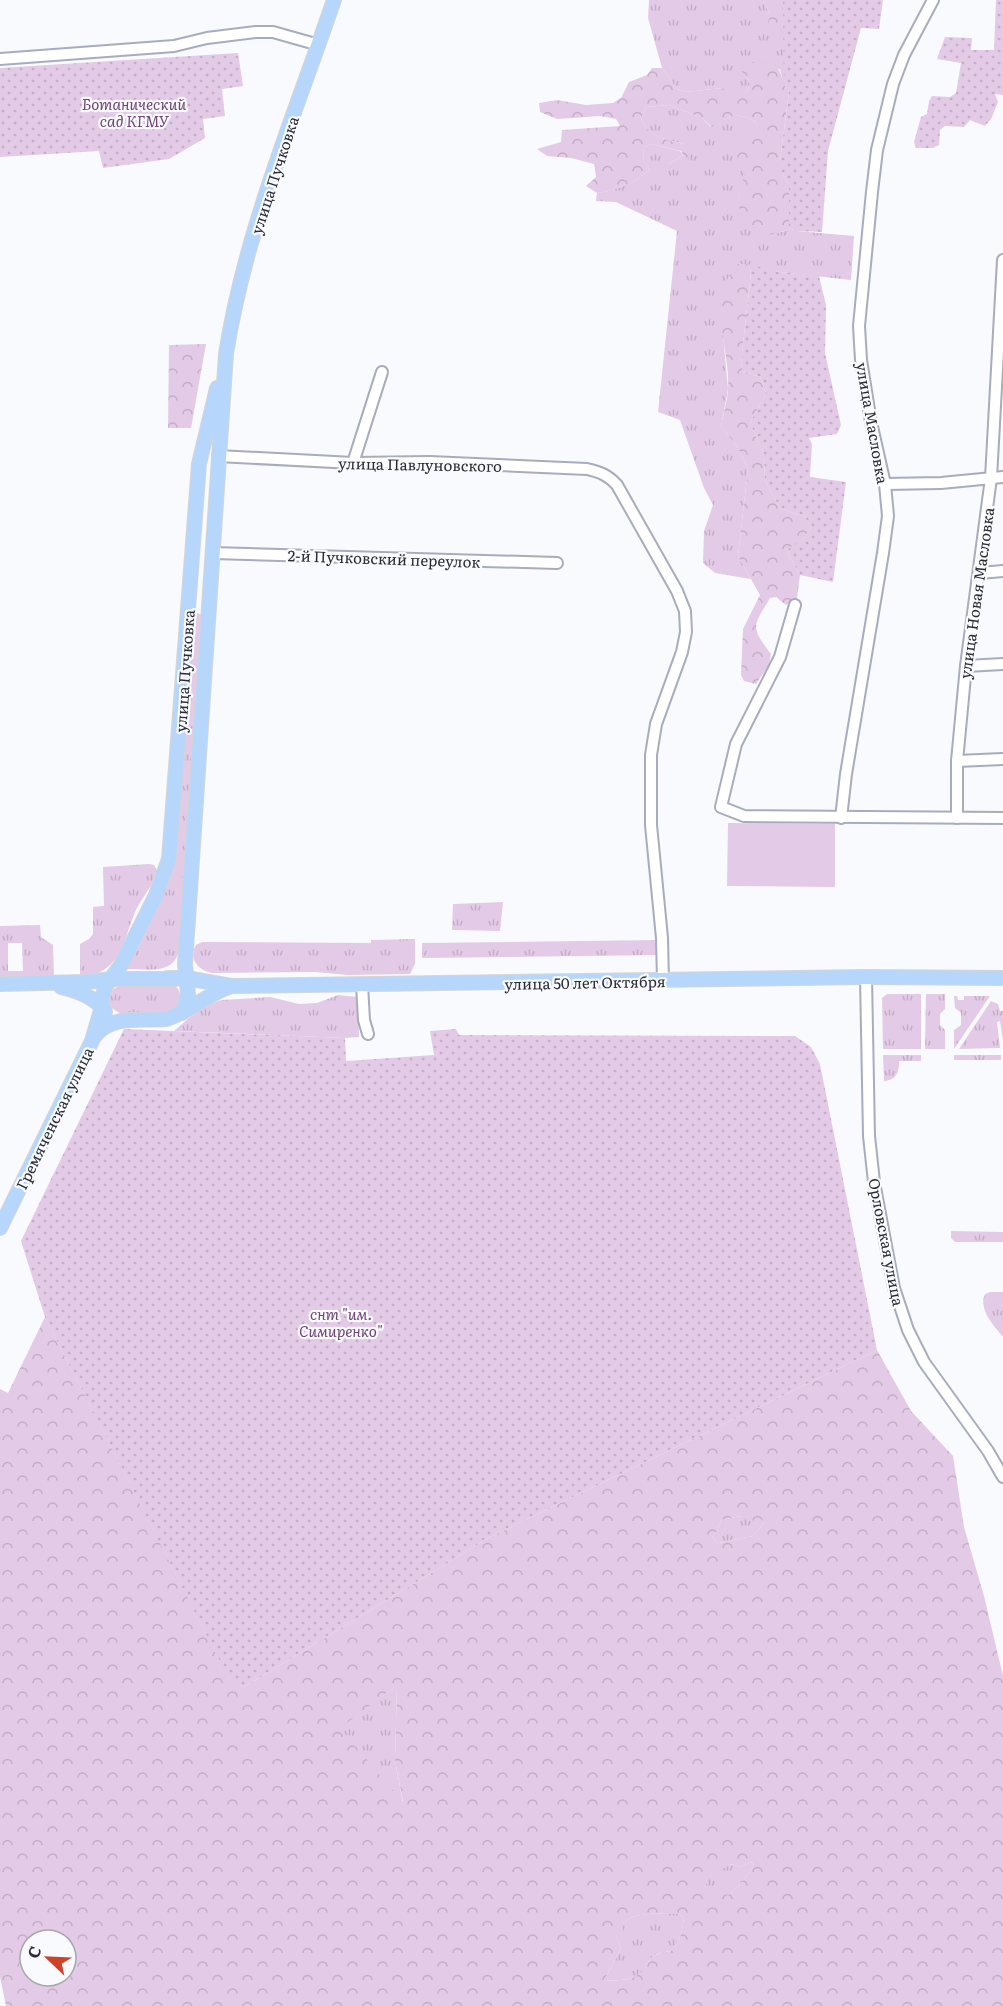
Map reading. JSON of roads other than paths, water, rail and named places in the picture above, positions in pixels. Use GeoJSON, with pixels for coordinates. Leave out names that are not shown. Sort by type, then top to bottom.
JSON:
{"type":"FeatureCollection","features":[{"type":"Feature","properties":{"kind":"main road","name":"улица Пучковка"},"geometry":{"type":"LineString","coordinates":[[102,1007],[103,992],[113,979],[156,895],[170,859],[199,465],[259,215],[334,0]]}},
{"type":"Feature","properties":{"kind":"main road","name":"улица Пучковка"},"geometry":{"type":"LineString","coordinates":[[188,994],[186,943],[226,354]]}},
{"type":"Feature","properties":{"kind":"main road"},"geometry":{"type":"LineString","coordinates":[[188,605],[208,606]]}},
{"type":"Feature","properties":{"kind":"main road","name":"улица 50 лет Октября"},"geometry":{"type":"LineString","coordinates":[[113,979],[186,978],[231,986],[866,977],[1003,978]]}},
{"type":"Feature","properties":{"kind":"main road"},"geometry":{"type":"LineString","coordinates":[[168,978],[182,983],[188,994],[182,1013]]}},
{"type":"Feature","properties":{"kind":"main road"},"geometry":{"type":"LineString","coordinates":[[0,984],[41,984],[113,979]]}},
{"type":"Feature","properties":{"kind":"main road"},"geometry":{"type":"LineString","coordinates":[[41,984],[76,991],[102,1007],[108,1015],[120,1021]]}},
{"type":"Feature","properties":{"kind":"main road"},"geometry":{"type":"LineString","coordinates":[[92,1041],[104,1027],[120,1021],[166,1019],[182,1013],[206,997],[231,986]]}},
{"type":"Feature","properties":{"kind":"main road","name":"Гремяченская улица"},"geometry":{"type":"LineString","coordinates":[[0,1228],[92,1041],[102,1007]]}},
{"type":"Feature","properties":{"kind":"street","name":"улица Масловка"},"geometry":{"type":"LineString","coordinates":[[841,818],[846,774],[888,516],[885,484],[871,422],[861,360],[859,326],[872,192],[879,140],[893,84],[904,55],[933,0]]}},
{"type":"Feature","properties":{"kind":"street"},"geometry":{"type":"LineString","coordinates":[[0,59],[174,46],[207,38],[256,32],[273,32],[319,45]]}},
{"type":"Feature","properties":{"kind":"street","name":"улица Новая Масловка"},"geometry":{"type":"LineString","coordinates":[[957,818],[957,761],[966,666],[997,477],[1003,263]]}},
{"type":"Feature","properties":{"kind":"street"},"geometry":{"type":"LineString","coordinates":[[353,463],[382,372]]}},
{"type":"Feature","properties":{"kind":"street","name":"улица Павлуновского"},"geometry":{"type":"LineString","coordinates":[[203,445],[218,451],[353,463],[430,462],[587,469],[610,477],[617,485],[677,591],[685,611],[686,632],[682,652],[658,717],[651,755],[652,834],[662,938],[663,981]]}},
{"type":"Feature","properties":{"kind":"street"},"geometry":{"type":"LineString","coordinates":[[885,484],[942,483],[997,477]]}},
{"type":"Feature","properties":{"kind":"street","name":"2-й Пучковский переулок"},"geometry":{"type":"LineString","coordinates":[[212,553],[557,563]]}},
{"type":"Feature","properties":{"kind":"street"},"geometry":{"type":"LineString","coordinates":[[980,573],[1003,571]]}},
{"type":"Feature","properties":{"kind":"street"},"geometry":{"type":"LineString","coordinates":[[795,605],[780,657],[736,744],[722,807],[744,816],[1003,818]]}},
{"type":"Feature","properties":{"kind":"street"},"geometry":{"type":"LineString","coordinates":[[966,666],[1003,664]]}},
{"type":"Feature","properties":{"kind":"street"},"geometry":{"type":"LineString","coordinates":[[957,761],[1003,759]]}},
{"type":"Feature","properties":{"kind":"street","name":"Орловская улица"},"geometry":{"type":"LineString","coordinates":[[866,977],[869,1136],[874,1182],[894,1288],[908,1330],[924,1362],[988,1451],[1003,1477]]}},
{"type":"Feature","properties":{"kind":"street"},"geometry":{"type":"LineString","coordinates":[[362,985],[364,1020],[368,1034]]}},
{"type":"Feature","properties":{"kind":"park label","name":"Ботанический сад КГМУ"},"geometry":{"type":"Point","coordinates":[134,112]}},
{"type":"Feature","properties":{"kind":"park label","name":"снт \"им. Симиренко\""},"geometry":{"type":"Point","coordinates":[341,1322]}}]}
